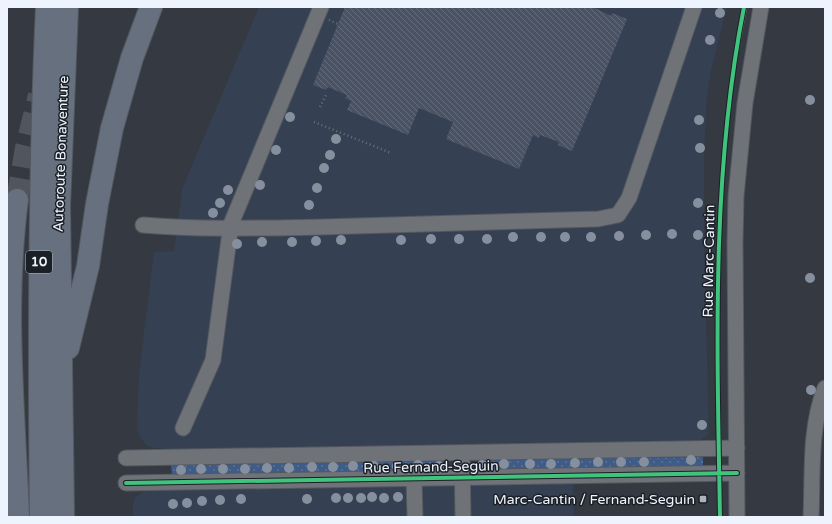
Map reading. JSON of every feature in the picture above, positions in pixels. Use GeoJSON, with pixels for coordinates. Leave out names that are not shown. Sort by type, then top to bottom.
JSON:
{"type":"FeatureCollection","features":[{"type":"Feature","properties":{"kind":"highway","name":"Autoroute Bonaventure"},"geometry":{"type":"LineString","coordinates":[[41,517],[39,235],[47,7]]}},
{"type":"Feature","properties":{"kind":"highway","name":"Autoroute Bonaventure"},"geometry":{"type":"LineString","coordinates":[[63,517],[60,380],[59,206],[67,7]]}},
{"type":"Feature","properties":{"kind":"highway"},"geometry":{"type":"LineString","coordinates":[[60,380],[88,266],[97,204],[112,128],[130,65],[151,7]]}},
{"type":"Feature","properties":{"kind":"highway"},"geometry":{"type":"LineString","coordinates":[[17,200],[10,265],[9,301],[18,517]]}},
{"type":"Feature","properties":{"kind":"street"},"geometry":{"type":"LineString","coordinates":[[183,428],[213,360],[229,229],[321,7]]}},
{"type":"Feature","properties":{"kind":"street"},"geometry":{"type":"LineString","coordinates":[[143,225],[177,228],[229,229],[501,223],[598,219],[618,215],[629,198],[694,7]]}},
{"type":"Feature","properties":{"kind":"street","name":"Rue Marc-Cantin"},"geometry":{"type":"LineString","coordinates":[[737,517],[736,196],[746,97],[761,7]]}},
{"type":"Feature","properties":{"kind":"street"},"geometry":{"type":"LineString","coordinates":[[812,517],[815,426],[818,408],[825,388]]}},
{"type":"Feature","properties":{"kind":"street","name":"Rue Fernand-Seguin"},"geometry":{"type":"LineString","coordinates":[[126,458],[737,448]]}},
{"type":"Feature","properties":{"kind":"street"},"geometry":{"type":"LineString","coordinates":[[462,453],[463,517]]}},
{"type":"Feature","properties":{"kind":"street","name":"Rue Fernand-Seguin"},"geometry":{"type":"LineString","coordinates":[[126,483],[737,473]]}},
{"type":"Feature","properties":{"kind":"street"},"geometry":{"type":"LineString","coordinates":[[414,478],[415,517]]}},
{"type":"Feature","properties":{"kind":"path"},"geometry":{"type":"LineString","coordinates":[[332,21],[338,24]]}},
{"type":"Feature","properties":{"kind":"path"},"geometry":{"type":"LineString","coordinates":[[320,108],[326,95]]}},
{"type":"Feature","properties":{"kind":"path"},"geometry":{"type":"LineString","coordinates":[[314,122],[391,153]]}},
{"type":"Feature","properties":{"kind":"shaded area"},"geometry":{"type":"Polygon","coordinates":[[[259,7],[727,7],[711,70],[707,95],[704,151],[704,240],[709,434],[698,442],[172,450],[149,447],[141,439],[137,430],[139,373],[154,252],[174,251],[182,189],[259,7]]]}},
{"type":"Feature","properties":{"kind":"shaded area"},"geometry":{"type":"Polygon","coordinates":[[[703,457],[703,467],[479,471],[479,460],[703,457]]]}},
{"type":"Feature","properties":{"kind":"shaded area"},"geometry":{"type":"Polygon","coordinates":[[[443,461],[443,471],[172,475],[171,465],[443,461]]]}},
{"type":"Feature","properties":{"kind":"shaded area"},"geometry":{"type":"Polygon","coordinates":[[[573,482],[574,517],[133,517],[133,504],[135,498],[146,490],[573,482]]]}},
{"type":"Feature","properties":{"kind":"building"},"geometry":{"type":"Polygon","coordinates":[[[345,7],[593,7],[611,16],[612,13],[627,19],[572,151],[558,145],[559,142],[540,135],[539,138],[533,135],[519,169],[446,139],[453,122],[419,108],[408,135],[347,110],[351,101],[345,98],[347,95],[328,87],[326,90],[313,85],[345,7]]]}},
{"type":"Feature","properties":{"kind":"tunnel"},"geometry":{"type":"LineString","coordinates":[[17,200],[26,148],[39,95]]}},
{"type":"Feature","properties":{"kind":"tram line"},"geometry":{"type":"LineString","coordinates":[[722,517],[720,258],[725,151],[736,68],[747,7]]}},
{"type":"Feature","properties":{"kind":"tram line"},"geometry":{"type":"LineString","coordinates":[[732,517],[730,320],[733,177],[741,104],[758,7]]}},
{"type":"Feature","properties":{"kind":"cycle path"},"geometry":{"type":"LineString","coordinates":[[720,517],[718,261],[721,197],[733,70],[744,7]]}},
{"type":"Feature","properties":{"kind":"cycle path"},"geometry":{"type":"LineString","coordinates":[[126,483],[737,473]]}},
{"type":"Feature","properties":{"kind":"place","name":"Marc-Cantin / Fernand-Seguin"},"geometry":{"type":"Point","coordinates":[703,499]}}]}
